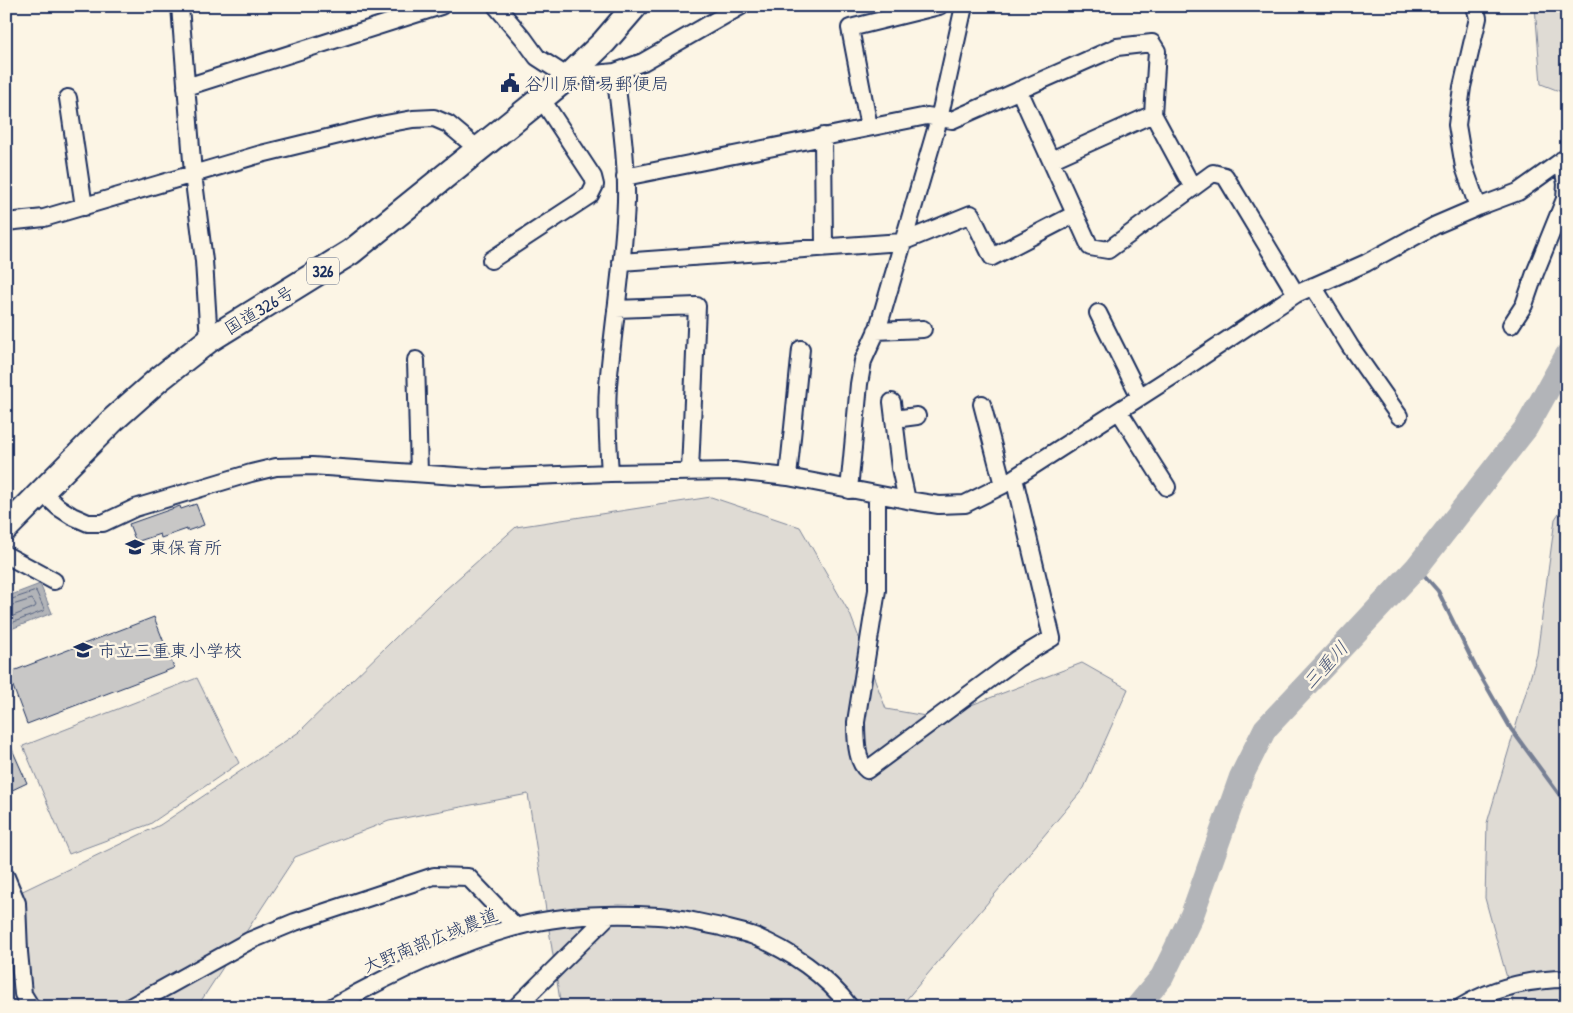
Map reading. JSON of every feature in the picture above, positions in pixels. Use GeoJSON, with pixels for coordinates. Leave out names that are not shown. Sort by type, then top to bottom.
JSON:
{"type":"FeatureCollection","features":[{"type":"Feature","properties":{"kind":"highway","name":"国道326号"},"geometry":{"type":"LineString","coordinates":[[6,528],[121,413],[158,380],[209,340],[351,252],[568,77],[604,42],[635,6]]}},
{"type":"Feature","properties":{"kind":"street"},"geometry":{"type":"LineString","coordinates":[[180,6],[193,174],[204,261],[209,340]]}},
{"type":"Feature","properties":{"kind":"street"},"geometry":{"type":"LineString","coordinates":[[186,87],[388,14],[441,6]]}},
{"type":"Feature","properties":{"kind":"street"},"geometry":{"type":"LineString","coordinates":[[496,6],[537,57],[568,77],[615,72],[643,62],[741,6]]}},
{"type":"Feature","properties":{"kind":"street"},"geometry":{"type":"LineString","coordinates":[[869,127],[850,28],[939,6]]}},
{"type":"Feature","properties":{"kind":"street"},"geometry":{"type":"LineString","coordinates":[[849,490],[863,361],[876,331],[939,119],[964,6]]}},
{"type":"Feature","properties":{"kind":"street"},"geometry":{"type":"LineString","coordinates":[[1475,6],[1478,18],[1462,88],[1457,126],[1464,167],[1478,206]]}},
{"type":"Feature","properties":{"kind":"street"},"geometry":{"type":"LineString","coordinates":[[625,177],[927,116],[952,120],[1116,47],[1152,43],[1158,51],[1153,114],[1193,188]]}},
{"type":"Feature","properties":{"kind":"street"},"geometry":{"type":"LineString","coordinates":[[610,473],[607,433],[608,388],[626,200],[625,159],[615,72]]}},
{"type":"Feature","properties":{"kind":"street"},"geometry":{"type":"LineString","coordinates":[[1019,90],[1090,247],[1108,250],[1213,173],[1225,176],[1296,294]]}},
{"type":"Feature","properties":{"kind":"street"},"geometry":{"type":"LineString","coordinates":[[68,98],[84,206]]}},
{"type":"Feature","properties":{"kind":"street"},"geometry":{"type":"LineString","coordinates":[[491,260],[590,195],[595,185],[593,177],[541,98]]}},
{"type":"Feature","properties":{"kind":"street"},"geometry":{"type":"LineString","coordinates":[[1051,160],[1153,114]]}},
{"type":"Feature","properties":{"kind":"street"},"geometry":{"type":"LineString","coordinates":[[6,222],[44,218],[261,154],[380,125],[413,119],[434,118],[448,124],[478,149]]}},
{"type":"Feature","properties":{"kind":"street"},"geometry":{"type":"LineString","coordinates":[[823,136],[824,248]]}},
{"type":"Feature","properties":{"kind":"street"},"geometry":{"type":"LineString","coordinates":[[42,492],[58,507],[88,523],[103,523],[134,508],[251,473],[276,467],[312,466],[486,478],[690,471],[734,472],[788,477],[849,490],[939,505],[965,504],[1008,482],[1296,294],[1366,263],[1436,225],[1478,206],[1518,192],[1564,158]]}},
{"type":"Feature","properties":{"kind":"street"},"geometry":{"type":"LineString","coordinates":[[1511,325],[1524,305],[1565,199],[1564,158]]}},
{"type":"Feature","properties":{"kind":"street"},"geometry":{"type":"LineString","coordinates":[[621,262],[902,242],[971,214],[992,257],[1075,214]]}},
{"type":"Feature","properties":{"kind":"street"},"geometry":{"type":"LineString","coordinates":[[1313,286],[1350,346],[1399,416]]}},
{"type":"Feature","properties":{"kind":"street"},"geometry":{"type":"LineString","coordinates":[[616,309],[697,306],[690,471]]}},
{"type":"Feature","properties":{"kind":"street"},"geometry":{"type":"LineString","coordinates":[[1098,313],[1140,397]]}},
{"type":"Feature","properties":{"kind":"street"},"geometry":{"type":"LineString","coordinates":[[876,331],[923,329]]}},
{"type":"Feature","properties":{"kind":"street"},"geometry":{"type":"LineString","coordinates":[[788,477],[801,349]]}},
{"type":"Feature","properties":{"kind":"street"},"geometry":{"type":"LineString","coordinates":[[416,360],[418,473]]}},
{"type":"Feature","properties":{"kind":"street"},"geometry":{"type":"LineString","coordinates":[[892,402],[900,468],[907,500]]}},
{"type":"Feature","properties":{"kind":"street"},"geometry":{"type":"LineString","coordinates":[[877,495],[877,590],[856,722],[858,751],[862,766],[867,770],[1017,659],[1052,638],[1008,482],[982,404]]}},
{"type":"Feature","properties":{"kind":"street"},"geometry":{"type":"LineString","coordinates":[[1119,411],[1167,487]]}},
{"type":"Feature","properties":{"kind":"street"},"geometry":{"type":"LineString","coordinates":[[894,419],[917,416]]}},
{"type":"Feature","properties":{"kind":"street"},"geometry":{"type":"LineString","coordinates":[[6,555],[54,581]]}},
{"type":"Feature","properties":{"kind":"street"},"geometry":{"type":"LineString","coordinates":[[130,1007],[250,941],[295,922],[434,876],[468,878],[516,927]]}},
{"type":"Feature","properties":{"kind":"street"},"geometry":{"type":"LineString","coordinates":[[6,877],[17,903],[23,994],[31,1007]]}},
{"type":"Feature","properties":{"kind":"street"},"geometry":{"type":"LineString","coordinates":[[516,1007],[608,916]]}},
{"type":"Feature","properties":{"kind":"street","name":"大野南部広域農道"},"geometry":{"type":"LineString","coordinates":[[332,1007],[369,986],[434,957],[473,941],[516,927],[558,919],[608,916],[659,916],[708,924],[753,935],[801,961],[840,994],[850,1007]]}},
{"type":"Feature","properties":{"kind":"street"},"geometry":{"type":"LineString","coordinates":[[1461,1007],[1476,998],[1513,985],[1551,979],[1567,979]]}},
{"type":"Feature","properties":{"kind":"shaded area"},"geometry":{"type":"Polygon","coordinates":[[[1535,6],[1567,6],[1567,94],[1541,84],[1535,6]]]}},
{"type":"Feature","properties":{"kind":"shaded area"},"geometry":{"type":"Polygon","coordinates":[[[711,497],[800,527],[850,614],[886,709],[937,718],[1082,663],[1128,689],[1084,788],[900,1007],[561,1007],[528,794],[389,821],[295,857],[197,1007],[6,1007],[6,899],[160,825],[299,732],[436,598],[516,527],[711,497]]]}},
{"type":"Feature","properties":{"kind":"shaded area"},"geometry":{"type":"Polygon","coordinates":[[[1567,501],[1567,1007],[1515,1007],[1485,898],[1487,823],[1537,655],[1555,519],[1567,501]]]}},
{"type":"Feature","properties":{"kind":"shaded area"},"geometry":{"type":"Polygon","coordinates":[[[197,678],[239,763],[150,824],[69,854],[23,746],[197,678]]]}},
{"type":"Feature","properties":{"kind":"water"},"geometry":{"type":"Polygon","coordinates":[[[40,584],[52,613],[6,631],[6,597],[40,584]]]}},
{"type":"Feature","properties":{"kind":"building"},"geometry":{"type":"Polygon","coordinates":[[[196,504],[204,525],[161,538],[160,534],[136,542],[129,524],[180,506],[181,509],[196,504]]]}},
{"type":"Feature","properties":{"kind":"building"},"geometry":{"type":"Polygon","coordinates":[[[154,617],[174,668],[27,724],[8,673],[154,617]]]}},
{"type":"Feature","properties":{"kind":"building"},"geometry":{"type":"Polygon","coordinates":[[[6,739],[27,783],[6,793],[6,739]]]}},
{"type":"Feature","properties":{"kind":"waterway","name":"三重川"},"geometry":{"type":"LineString","coordinates":[[1137,1007],[1162,977],[1192,915],[1241,777],[1265,729],[1417,567],[1526,428],[1567,355]]}},
{"type":"Feature","properties":{"kind":"waterway"},"geometry":{"type":"LineString","coordinates":[[1417,567],[1438,591],[1476,668],[1511,729],[1567,805]]}},
{"type":"Feature","properties":{"kind":"place","name":"谷川原簡易郵便局"},"geometry":{"type":"Point","coordinates":[510,83]}},
{"type":"Feature","properties":{"kind":"place","name":"東保育所"},"geometry":{"type":"Point","coordinates":[135,547]}},
{"type":"Feature","properties":{"kind":"place","name":"市立三重東小学校"},"geometry":{"type":"Point","coordinates":[83,650]}}]}
